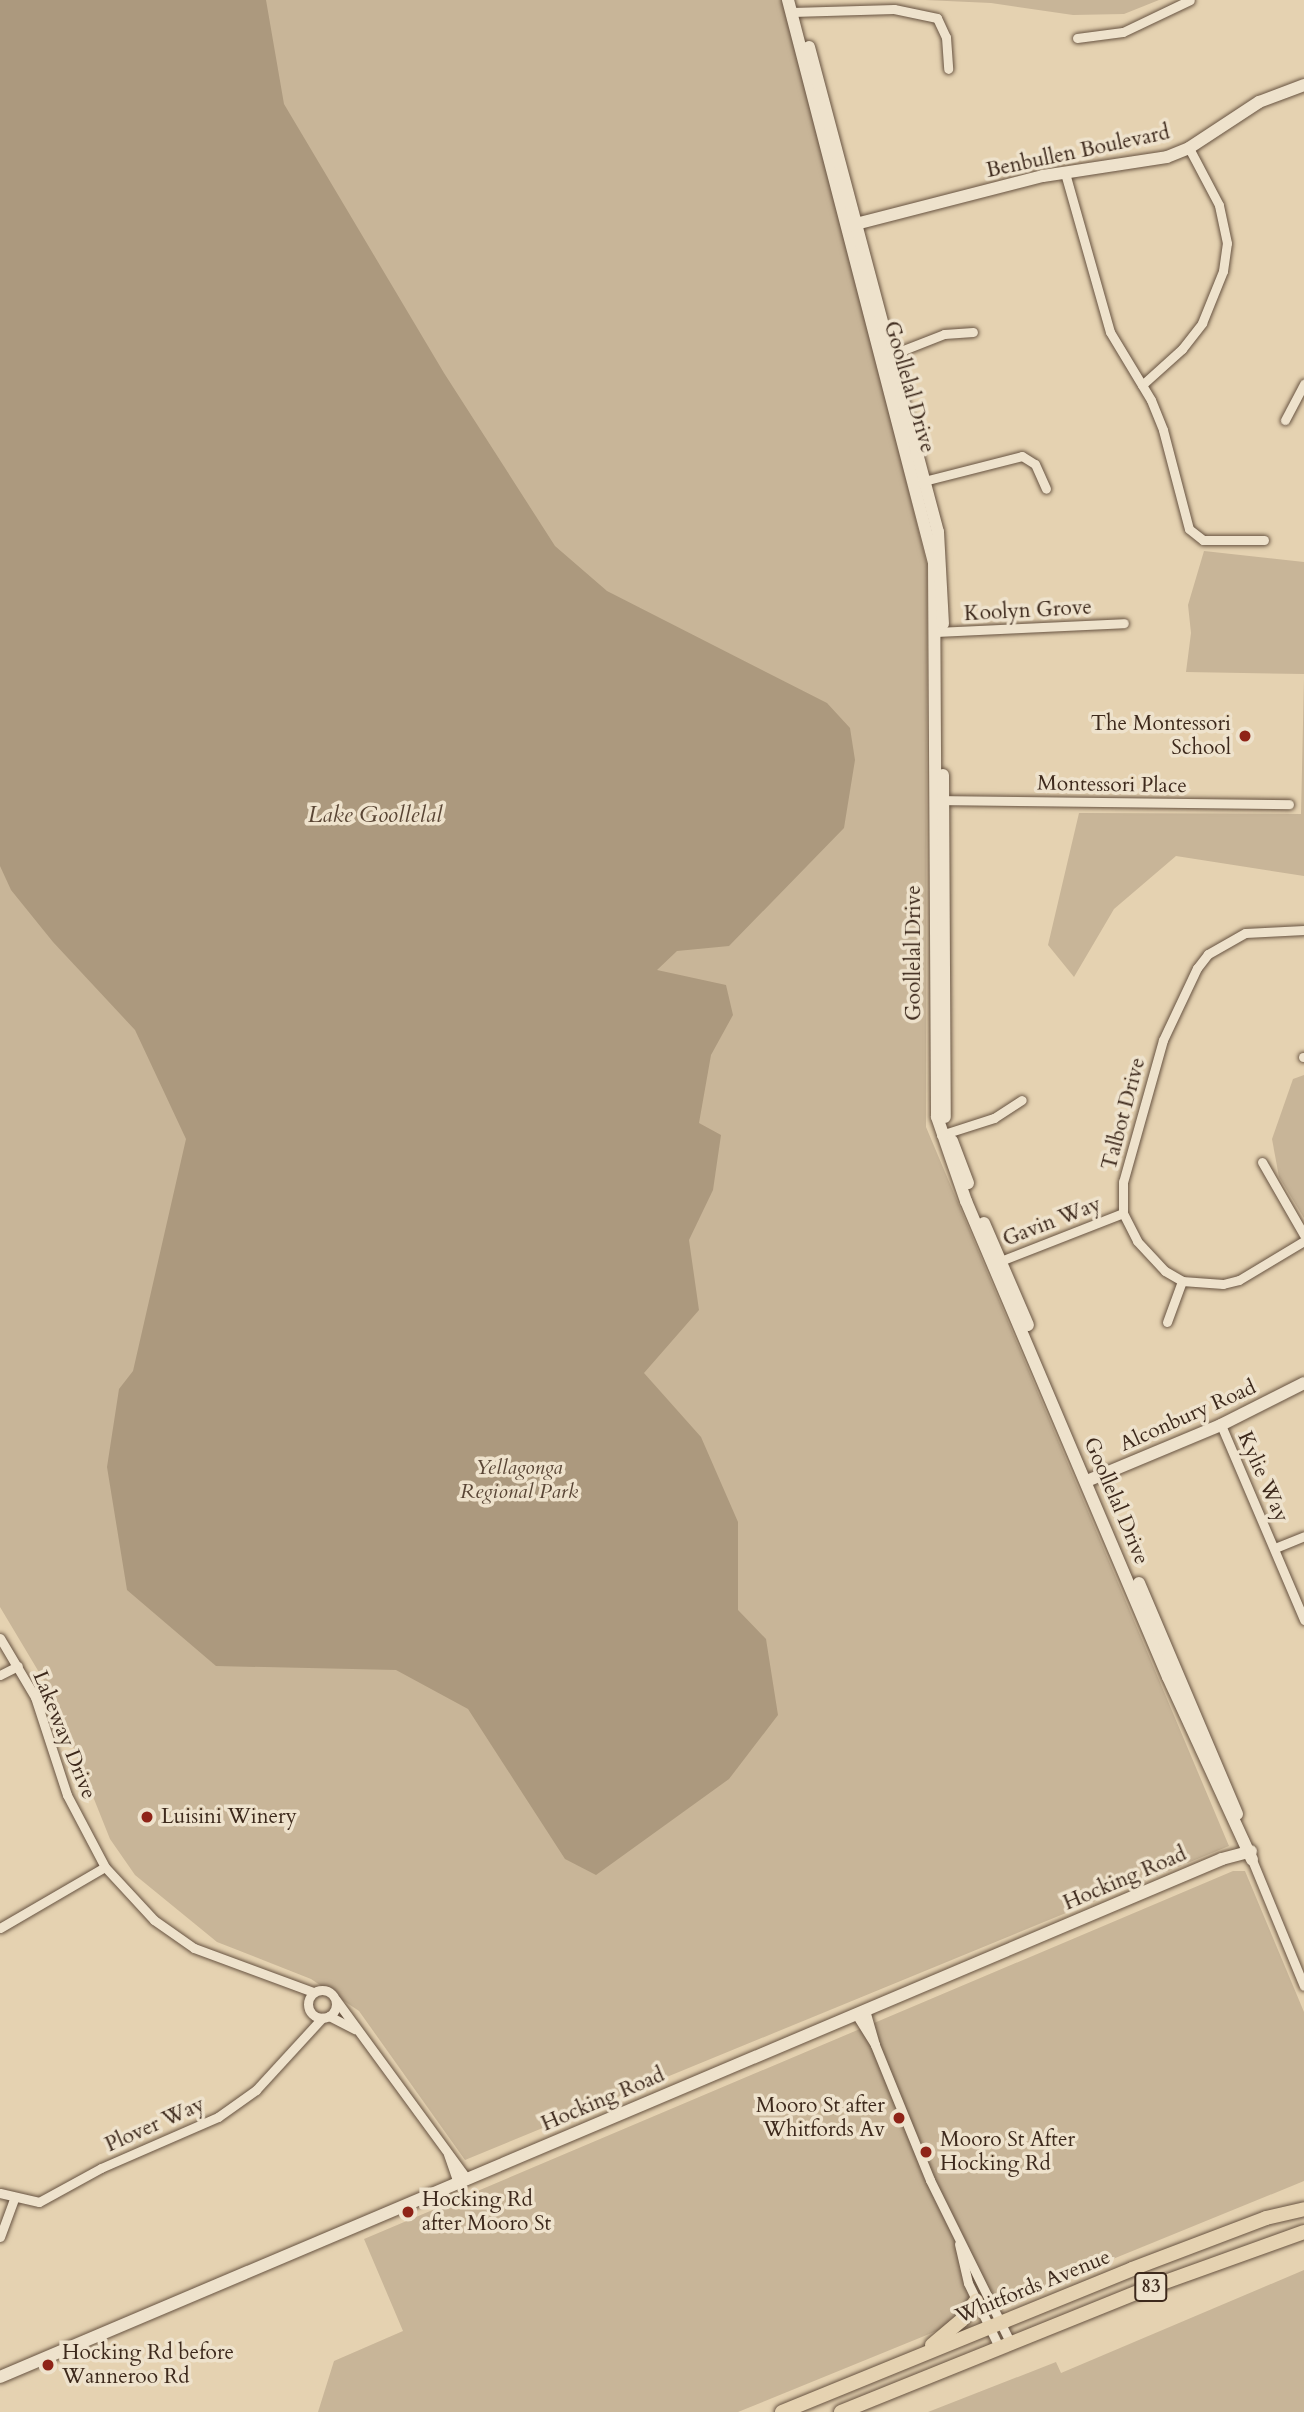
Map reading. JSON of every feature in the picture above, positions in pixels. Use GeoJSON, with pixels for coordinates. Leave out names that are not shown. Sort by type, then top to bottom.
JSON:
{"type":"FeatureCollection","features":[{"type":"Feature","properties":{"kind":"main road","name":"Whitfords Avenue"},"geometry":{"type":"LineString","coordinates":[[782,2412],[1266,2218],[1304,2209]]}},
{"type":"Feature","properties":{"kind":"main road","name":"Whitfords Avenue"},"geometry":{"type":"LineString","coordinates":[[841,2412],[1197,2269],[1304,2232]]}},
{"type":"Feature","properties":{"kind":"main road"},"geometry":{"type":"LineString","coordinates":[[917,2357],[962,2320],[976,2301]]}},
{"type":"Feature","properties":{"kind":"street"},"geometry":{"type":"LineString","coordinates":[[1077,38],[1123,32],[1190,0]]}},
{"type":"Feature","properties":{"kind":"street"},"geometry":{"type":"LineString","coordinates":[[794,6],[894,9],[937,18],[946,37],[948,69]]}},
{"type":"Feature","properties":{"kind":"street","name":"Goollelal Drive"},"geometry":{"type":"LineString","coordinates":[[794,6],[942,559],[939,800],[942,1095],[945,1134],[1304,1986]]}},
{"type":"Feature","properties":{"kind":"street","name":"Benbullen Boulevard"},"geometry":{"type":"LineString","coordinates":[[1191,151],[1259,102],[1304,85]]}},
{"type":"Feature","properties":{"kind":"street","name":"Benbullen Boulevard"},"geometry":{"type":"LineString","coordinates":[[853,229],[1066,176],[1149,162],[1191,151],[1264,107],[1304,92]]}},
{"type":"Feature","properties":{"kind":"street"},"geometry":{"type":"LineString","coordinates":[[1142,385],[1182,349],[1202,323],[1223,271],[1227,243],[1219,205],[1191,151]]}},
{"type":"Feature","properties":{"kind":"street"},"geometry":{"type":"LineString","coordinates":[[1066,176],[1110,332],[1142,385],[1163,430],[1189,530],[1203,540],[1264,540]]}},
{"type":"Feature","properties":{"kind":"street"},"geometry":{"type":"LineString","coordinates":[[887,356],[944,334],[973,332]]}},
{"type":"Feature","properties":{"kind":"street"},"geometry":{"type":"LineString","coordinates":[[1285,420],[1304,384]]}},
{"type":"Feature","properties":{"kind":"street"},"geometry":{"type":"LineString","coordinates":[[921,482],[1022,456],[1035,464],[1046,489]]}},
{"type":"Feature","properties":{"kind":"street","name":"Koolyn Grove"},"geometry":{"type":"LineString","coordinates":[[939,632],[1124,623]]}},
{"type":"Feature","properties":{"kind":"street","name":"Montessori Place"},"geometry":{"type":"LineString","coordinates":[[939,800],[1289,804]]}},
{"type":"Feature","properties":{"kind":"street","name":"Talbot Drive"},"geometry":{"type":"LineString","coordinates":[[1123,1213],[1123,1182],[1142,1107],[1163,1040],[1197,968],[1208,954],[1245,933],[1304,930]]}},
{"type":"Feature","properties":{"kind":"street"},"geometry":{"type":"LineString","coordinates":[[945,1134],[994,1118],[1022,1100]]}},
{"type":"Feature","properties":{"kind":"street"},"geometry":{"type":"LineString","coordinates":[[1262,1162],[1304,1235]]}},
{"type":"Feature","properties":{"kind":"street"},"geometry":{"type":"LineString","coordinates":[[1123,1213],[1150,1258],[1182,1281],[1223,1284],[1239,1280],[1304,1241]]}},
{"type":"Feature","properties":{"kind":"street","name":"Gavin Way"},"geometry":{"type":"LineString","coordinates":[[998,1262],[1123,1213]]}},
{"type":"Feature","properties":{"kind":"street"},"geometry":{"type":"LineString","coordinates":[[1167,1322],[1182,1281]]}},
{"type":"Feature","properties":{"kind":"street","name":"Alconbury Road"},"geometry":{"type":"LineString","coordinates":[[1222,1428],[1304,1383]]}},
{"type":"Feature","properties":{"kind":"street","name":"Alconbury Road"},"geometry":{"type":"LineString","coordinates":[[1093,1483],[1304,1391]]}},
{"type":"Feature","properties":{"kind":"street","name":"Kylie Way"},"geometry":{"type":"LineString","coordinates":[[1222,1428],[1304,1620]]}},
{"type":"Feature","properties":{"kind":"street"},"geometry":{"type":"LineString","coordinates":[[1275,1548],[1304,1536]]}},
{"type":"Feature","properties":{"kind":"street","name":"Lakeway Drive"},"geometry":{"type":"LineString","coordinates":[[0,1638],[35,1697],[67,1795],[105,1867],[154,1920],[194,1948],[294,1986],[313,1992],[326,1990],[336,2000]]}},
{"type":"Feature","properties":{"kind":"street"},"geometry":{"type":"LineString","coordinates":[[0,1675],[18,1666]]}},
{"type":"Feature","properties":{"kind":"street","name":"Hocking Road"},"geometry":{"type":"LineString","coordinates":[[0,2377],[1222,1859],[1248,1851]]}},
{"type":"Feature","properties":{"kind":"street"},"geometry":{"type":"LineString","coordinates":[[0,1928],[105,1867]]}},
{"type":"Feature","properties":{"kind":"street","name":"Lakeway Drive"},"geometry":{"type":"LineString","coordinates":[[294,1986],[308,2006],[326,2017]]}},
{"type":"Feature","properties":{"kind":"street","name":"Plover Way"},"geometry":{"type":"LineString","coordinates":[[302,2036],[313,1992]]}},
{"type":"Feature","properties":{"kind":"street"},"geometry":{"type":"LineString","coordinates":[[356,2029],[326,2017],[336,2000],[448,2154],[462,2181]]}},
{"type":"Feature","properties":{"kind":"street"},"geometry":{"type":"LineString","coordinates":[[861,2012],[959,2244],[1006,2346]]}},
{"type":"Feature","properties":{"kind":"street","name":"Plover Way"},"geometry":{"type":"LineString","coordinates":[[0,2193],[13,2199],[39,2202],[101,2168],[218,2116],[256,2090],[302,2036],[326,2017]]}},
{"type":"Feature","properties":{"kind":"street"},"geometry":{"type":"LineString","coordinates":[[0,2237],[13,2199]]}},
{"type":"Feature","properties":{"kind":"street"},"geometry":{"type":"LineString","coordinates":[[959,2244],[958,2252],[976,2301],[995,2326]]}},
{"type":"Feature","properties":{"kind":"green space","name":"Yellagonga Regional Park"},"geometry":{"type":"Polygon","coordinates":[[[0,0],[787,0],[927,565],[926,1127],[1229,1846],[465,2160],[359,2011],[311,1979],[217,1942],[135,1875],[110,1839],[52,1694],[0,1607],[0,0]]]}},
{"type":"Feature","properties":{"kind":"green space"},"geometry":{"type":"Polygon","coordinates":[[[925,0],[1159,0],[1124,14],[1073,15],[991,3],[925,0]]]}},
{"type":"Feature","properties":{"kind":"green space"},"geometry":{"type":"Polygon","coordinates":[[[1204,551],[1304,562],[1304,674],[1186,672],[1191,633],[1188,605],[1204,551]]]}},
{"type":"Feature","properties":{"kind":"green space"},"geometry":{"type":"Polygon","coordinates":[[[1304,678],[1304,876],[1176,856],[1114,909],[1074,977],[1048,945],[1079,813],[1301,814],[1304,678]]]}},
{"type":"Feature","properties":{"kind":"green space"},"geometry":{"type":"Polygon","coordinates":[[[1304,1075],[1304,1218],[1279,1177],[1272,1139],[1293,1079],[1304,1075]]]}},
{"type":"Feature","properties":{"kind":"green space"},"geometry":{"type":"Polygon","coordinates":[[[1233,1871],[1245,1871],[1304,2012],[1304,2181],[738,2412],[318,2412],[334,2361],[403,2331],[364,2239],[1233,1871]]]}},
{"type":"Feature","properties":{"kind":"green space"},"geometry":{"type":"Polygon","coordinates":[[[1304,2270],[1304,2412],[928,2412],[1056,2362],[1061,2373],[1304,2270]]]}},
{"type":"Feature","properties":{"kind":"water","name":"Lake Goollelal"},"geometry":{"type":"Polygon","coordinates":[[[0,0],[266,0],[284,104],[444,373],[555,546],[607,591],[827,703],[850,728],[855,760],[844,828],[729,946],[677,951],[657,970],[726,985],[733,1015],[711,1055],[699,1123],[721,1135],[713,1190],[689,1240],[699,1310],[644,1373],[701,1437],[738,1522],[738,1610],[766,1639],[778,1715],[729,1779],[596,1875],[565,1859],[468,1709],[396,1670],[216,1666],[127,1590],[107,1467],[119,1389],[133,1371],[186,1139],[135,1030],[53,942],[11,890],[0,866],[0,0]]]}},
{"type":"Feature","properties":{"kind":"place","name":"The Montessori School"},"geometry":{"type":"Point","coordinates":[1245,736]}},
{"type":"Feature","properties":{"kind":"place","name":"Luisini Winery"},"geometry":{"type":"Point","coordinates":[147,1817]}},
{"type":"Feature","properties":{"kind":"place","name":"Mooro St after Whitfords Av"},"geometry":{"type":"Point","coordinates":[899,2118]}},
{"type":"Feature","properties":{"kind":"place","name":"Mooro St After Hocking Rd"},"geometry":{"type":"Point","coordinates":[926,2152]}},
{"type":"Feature","properties":{"kind":"place","name":"Hocking Rd after Mooro St"},"geometry":{"type":"Point","coordinates":[408,2212]}},
{"type":"Feature","properties":{"kind":"place","name":"Hocking Rd before Wanneroo Rd"},"geometry":{"type":"Point","coordinates":[48,2365]}}]}
